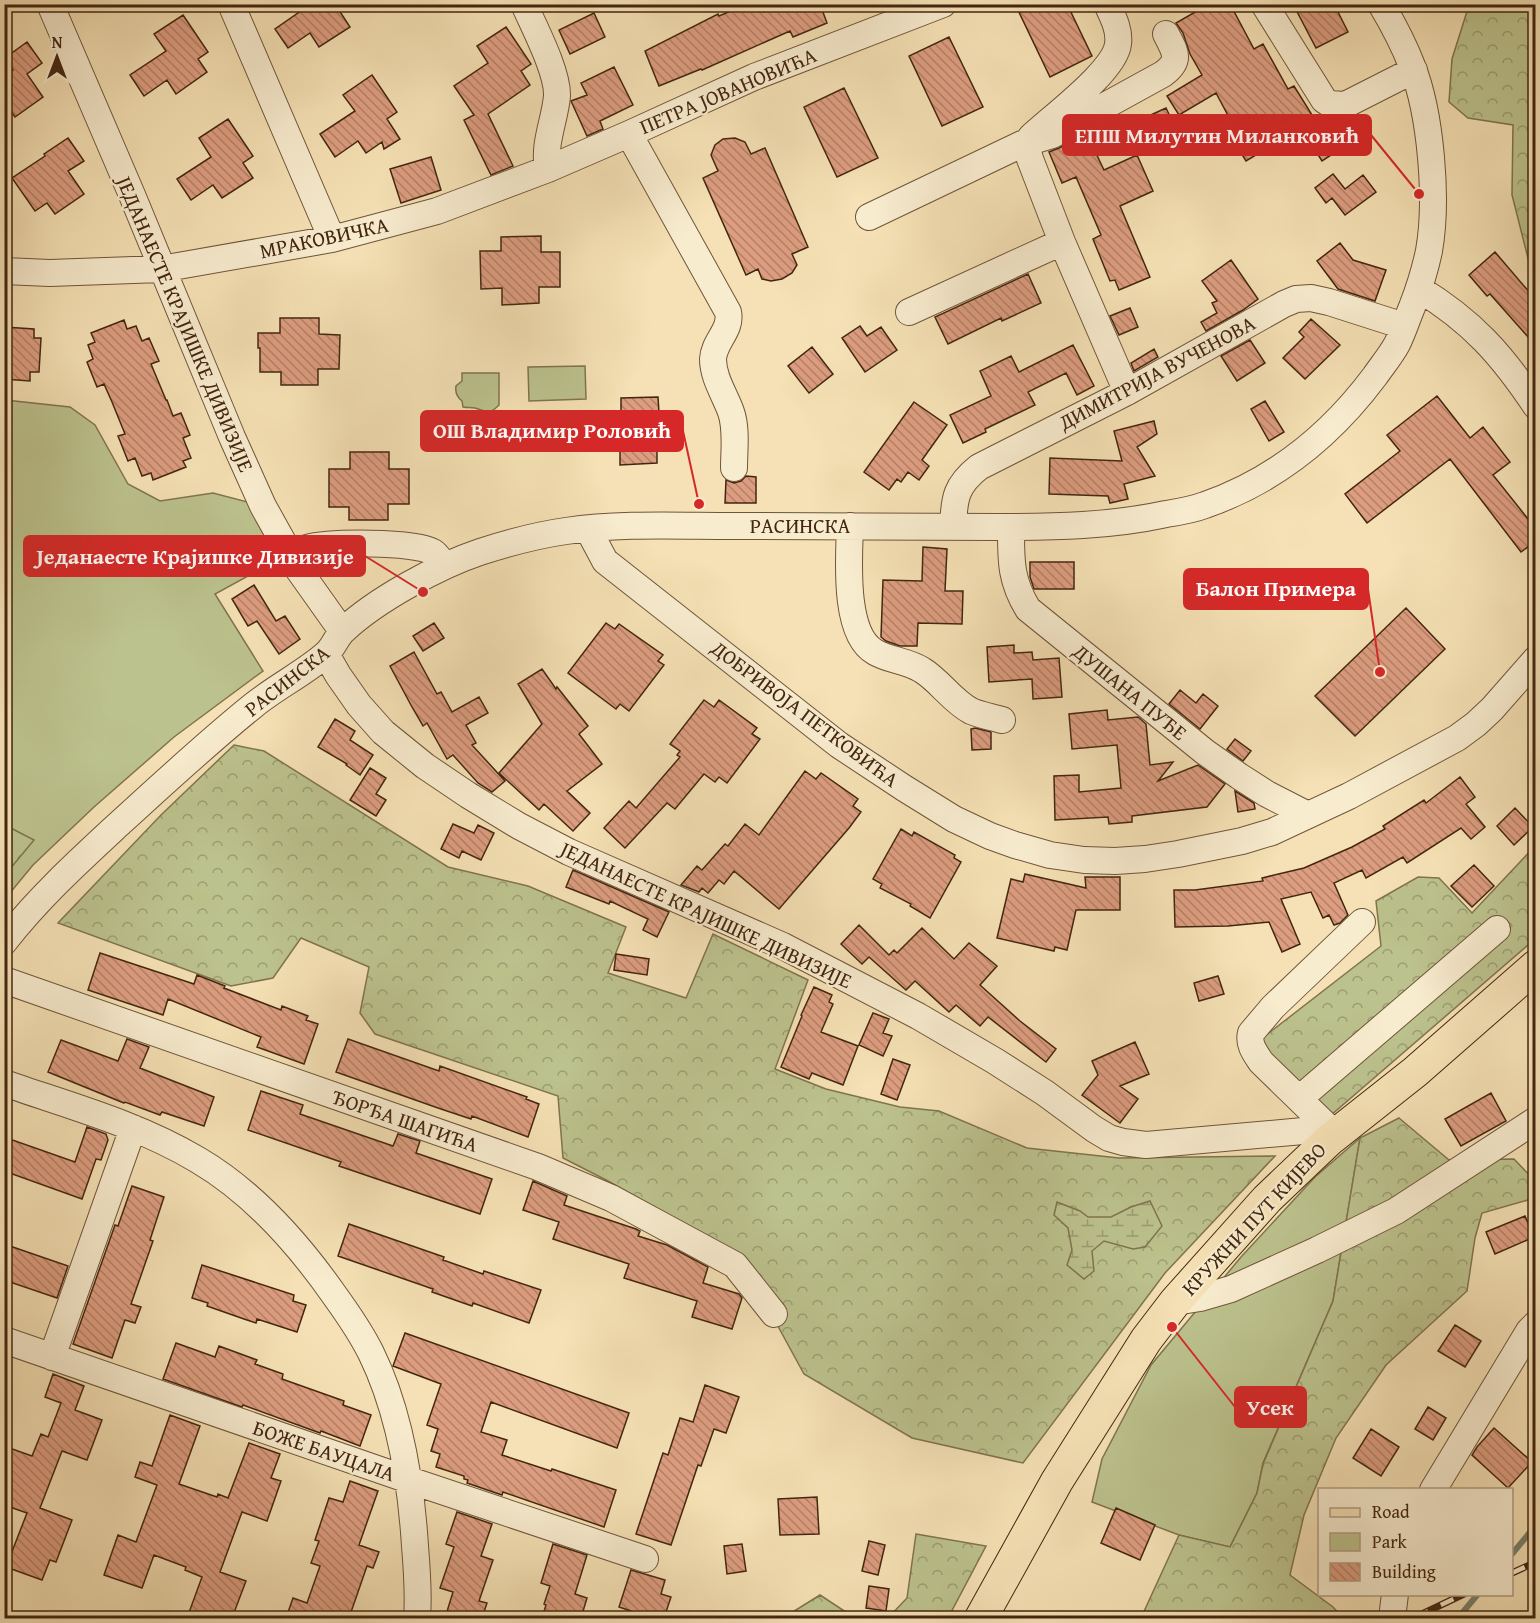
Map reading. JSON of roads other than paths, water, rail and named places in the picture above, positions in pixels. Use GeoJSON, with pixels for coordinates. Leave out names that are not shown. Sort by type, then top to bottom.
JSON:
{"type":"FeatureCollection","features":[{"type":"Feature","properties":{"kind":"main road","name":"КРУЖНИ ПУТ КИЈЕВО"},"geometry":{"type":"LineString","coordinates":[[981,1618],[1057,1481],[1146,1340],[1175,1302],[1267,1199],[1332,1137],[1414,1072],[1536,966]]}},
{"type":"Feature","properties":{"kind":"street","name":"ЈЕДАНАЕСТЕ КРАЈИШКЕ ДИВИЗИЈЕ"},"geometry":{"type":"LineString","coordinates":[[50,4],[263,506],[289,555],[342,632]]}},
{"type":"Feature","properties":{"kind":"street"},"geometry":{"type":"LineString","coordinates":[[231,4],[332,239]]}},
{"type":"Feature","properties":{"kind":"street"},"geometry":{"type":"LineString","coordinates":[[524,4],[556,85],[555,107],[546,159],[548,169]]}},
{"type":"Feature","properties":{"kind":"street","name":"ПЕТРА ЈОВАНОВИЋА"},"geometry":{"type":"LineString","coordinates":[[734,468],[732,413],[715,373],[713,362],[717,342],[729,321],[728,312],[629,134],[754,77],[943,4]]}},
{"type":"Feature","properties":{"kind":"street"},"geometry":{"type":"LineString","coordinates":[[1107,4],[1116,22],[1118,33],[1119,43],[1116,54],[1101,74],[1031,137],[1028,142],[1028,152],[1062,242],[1127,392]]}},
{"type":"Feature","properties":{"kind":"street"},"geometry":{"type":"LineString","coordinates":[[1264,4],[1324,100],[1330,104],[1345,105],[1414,70]]}},
{"type":"Feature","properties":{"kind":"street","name":"РАСИНСКА"},"geometry":{"type":"LineString","coordinates":[[4,942],[71,868],[180,768],[256,704],[326,654],[342,632],[388,598],[445,566],[475,554],[523,539],[588,528],[1077,526],[1142,519],[1200,507],[1243,488],[1285,464],[1334,425],[1359,398],[1396,346],[1419,289],[1430,246],[1432,171],[1423,105],[1414,70],[1381,4]]}},
{"type":"Feature","properties":{"kind":"street"},"geometry":{"type":"LineString","coordinates":[[869,217],[1028,142],[1052,135],[1172,68],[1176,59],[1175,51],[1166,34]]}},
{"type":"Feature","properties":{"kind":"street","name":"МРАКОВИЧКА"},"geometry":{"type":"LineString","coordinates":[[4,271],[50,273],[161,269],[332,239],[437,211],[548,169],[629,134]]}},
{"type":"Feature","properties":{"kind":"street"},"geometry":{"type":"LineString","coordinates":[[909,312],[1062,242]]}},
{"type":"Feature","properties":{"kind":"street"},"geometry":{"type":"LineString","coordinates":[[1419,289],[1443,303],[1477,332],[1498,354],[1536,406]]}},
{"type":"Feature","properties":{"kind":"street","name":"ДИМИТРИЈА ВУЧЕНОВА"},"geometry":{"type":"LineString","coordinates":[[953,527],[955,498],[961,484],[979,467],[1127,392],[1284,304],[1296,299],[1311,298],[1404,326]]}},
{"type":"Feature","properties":{"kind":"street"},"geometry":{"type":"LineString","coordinates":[[850,526],[849,573],[853,619],[860,636],[874,652],[921,669],[972,711],[1002,720]]}},
{"type":"Feature","properties":{"kind":"street","name":"ДУШАНА ПУЂЕ"},"geometry":{"type":"LineString","coordinates":[[1011,527],[1013,578],[1028,609],[1205,752],[1267,794],[1308,815]]}},
{"type":"Feature","properties":{"kind":"street","name":"ДОБРИВОЈА ПЕТКОВИЋА"},"geometry":{"type":"LineString","coordinates":[[588,528],[605,561],[839,745],[954,819],[1015,845],[1050,855],[1084,860],[1114,861],[1178,854],[1242,841],[1308,815],[1349,796],[1457,738],[1492,709],[1536,659]]}},
{"type":"Feature","properties":{"kind":"street"},"geometry":{"type":"LineString","coordinates":[[289,555],[307,548],[330,545],[403,545],[431,551],[445,566]]}},
{"type":"Feature","properties":{"kind":"street","name":"ЈЕДАНАЕСТЕ КРАЈИШКЕ ДИВИЗИЈЕ"},"geometry":{"type":"LineString","coordinates":[[326,654],[359,705],[383,732],[424,766],[468,795],[519,826],[569,852],[783,946],[918,1016],[995,1061],[1109,1138],[1146,1145],[1303,1131],[1332,1137]]}},
{"type":"Feature","properties":{"kind":"street"},"geometry":{"type":"LineString","coordinates":[[1332,1137],[1299,1099],[1261,1062],[1252,1048],[1250,1038],[1251,1033],[1280,1001],[1362,922]]}},
{"type":"Feature","properties":{"kind":"street"},"geometry":{"type":"LineString","coordinates":[[1299,1099],[1497,929]]}},
{"type":"Feature","properties":{"kind":"street","name":"ЂОРЂА ШАГИЋА"},"geometry":{"type":"LineString","coordinates":[[4,980],[538,1167],[611,1198],[735,1266],[774,1314]]}},
{"type":"Feature","properties":{"kind":"street"},"geometry":{"type":"LineString","coordinates":[[4,1083],[133,1128],[199,1160],[237,1188],[277,1224],[309,1260],[348,1313],[371,1352],[398,1427],[409,1480],[419,1598],[417,1618]]}},
{"type":"Feature","properties":{"kind":"street"},"geometry":{"type":"LineString","coordinates":[[1175,1302],[1200,1298],[1231,1288],[1317,1250],[1396,1211],[1536,1120]]}},
{"type":"Feature","properties":{"kind":"street"},"geometry":{"type":"LineString","coordinates":[[52,1357],[133,1128]]}},
{"type":"Feature","properties":{"kind":"street"},"geometry":{"type":"LineString","coordinates":[[1434,1488],[1529,1331],[1536,1324]]}},
{"type":"Feature","properties":{"kind":"street","name":"БОЖЕ БАУЦАЛА"},"geometry":{"type":"LineString","coordinates":[[4,1340],[645,1559]]}},
{"type":"Feature","properties":{"kind":"street"},"geometry":{"type":"LineString","coordinates":[[1392,1618],[1395,1596]]}},
{"type":"Feature","properties":{"kind":"waterway"},"geometry":{"type":"LineString","coordinates":[[1513,1553],[1536,1525]]}},
{"type":"Feature","properties":{"kind":"waterway"},"geometry":{"type":"LineString","coordinates":[[1456,1618],[1476,1596]]}},
{"type":"Feature","properties":{"kind":"railway"},"geometry":{"type":"LineString","coordinates":[[1513,1573],[1536,1562]]}},
{"type":"Feature","properties":{"kind":"railway"},"geometry":{"type":"LineString","coordinates":[[1416,1618],[1460,1596]]}},
{"type":"Feature","properties":{"kind":"place","name":"ЕПШ Милутин Миланковић"},"geometry":{"type":"Point","coordinates":[1419,194]}},
{"type":"Feature","properties":{"kind":"place","name":"ОШ Владимир Роловић"},"geometry":{"type":"Point","coordinates":[699,504]}},
{"type":"Feature","properties":{"kind":"place","name":"Једанаесте Крајишке Дивизије"},"geometry":{"type":"Point","coordinates":[423,592]}},
{"type":"Feature","properties":{"kind":"place","name":"Балон Примера"},"geometry":{"type":"Point","coordinates":[1380,672]}},
{"type":"Feature","properties":{"kind":"place","name":"Усек"},"geometry":{"type":"Point","coordinates":[1172,1327]}}]}
